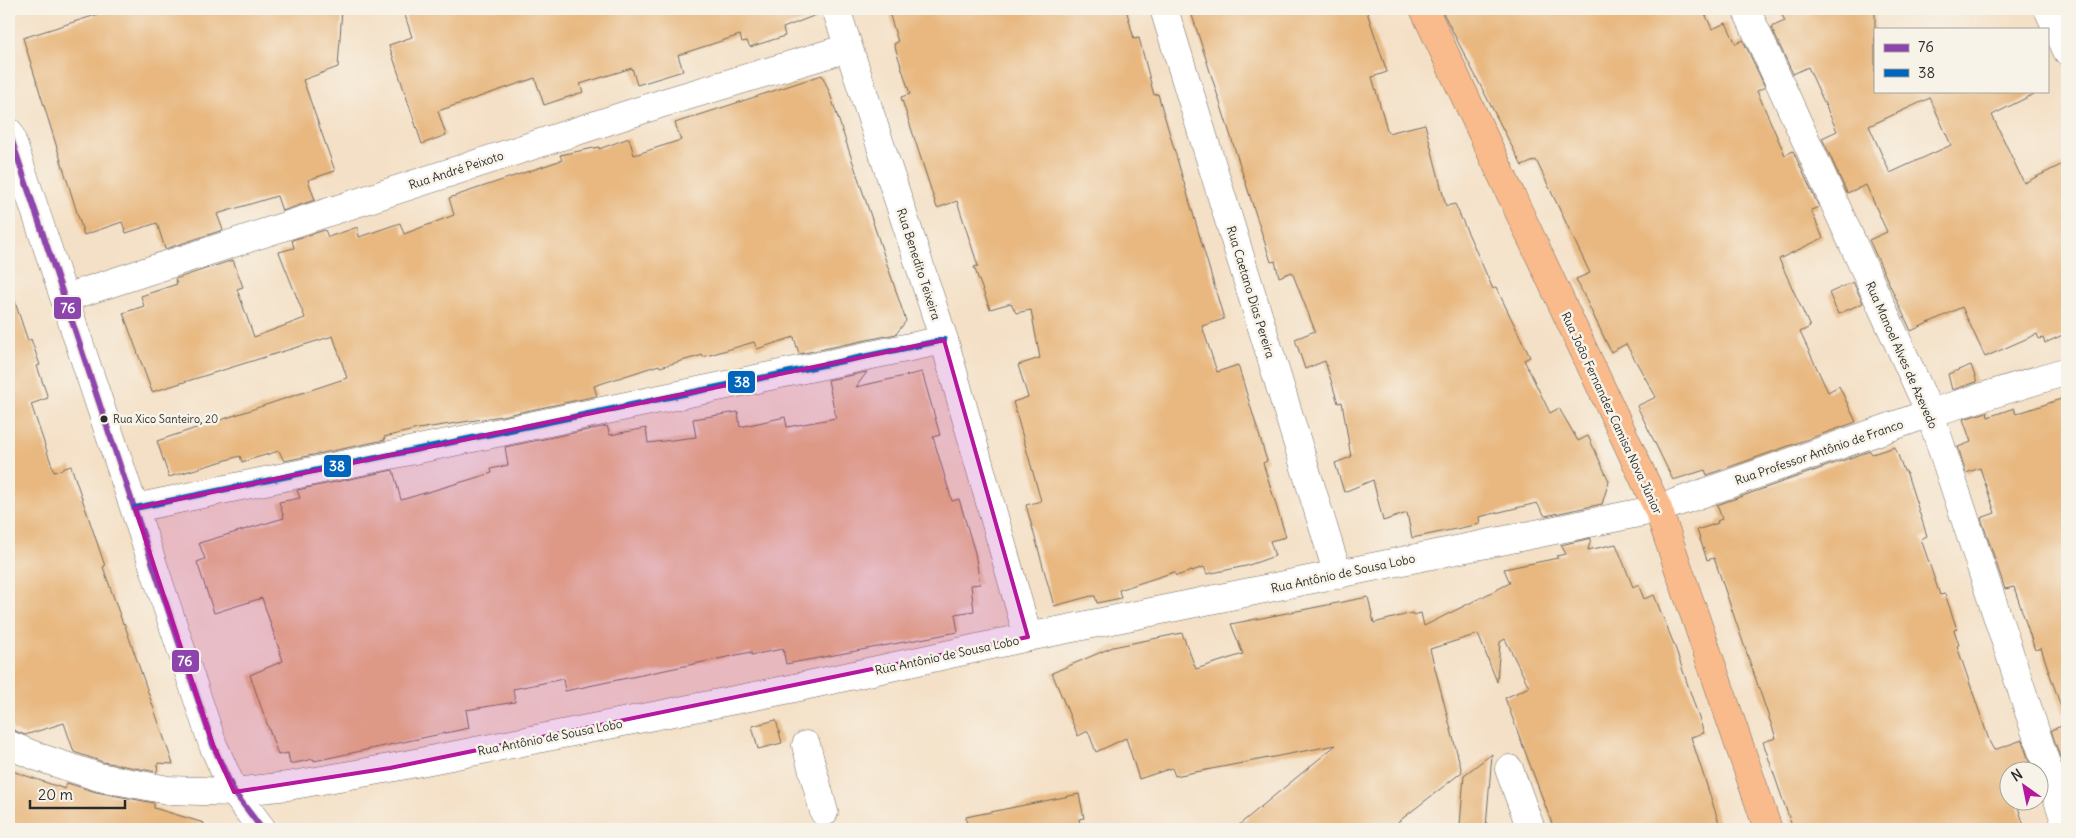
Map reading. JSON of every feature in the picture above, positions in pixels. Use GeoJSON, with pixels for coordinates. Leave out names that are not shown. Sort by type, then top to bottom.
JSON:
{"type":"FeatureCollection","features":[{"type":"Feature","properties":{"kind":"main road","name":"Rua João Fernandez Camisa Nova Júnior"},"geometry":{"type":"LineString","coordinates":[[1424,9],[1658,509],[1768,829]]}},
{"type":"Feature","properties":{"kind":"street","name":"Rua Benedito Teixeira"},"geometry":{"type":"LineString","coordinates":[[836,9],[944,340],[1028,638]]}},
{"type":"Feature","properties":{"kind":"street","name":"Rua Caetano Dias Pereira"},"geometry":{"type":"LineString","coordinates":[[1164,9],[1338,575]]}},
{"type":"Feature","properties":{"kind":"street","name":"Rua Manoel Alves de Azevedo"},"geometry":{"type":"LineString","coordinates":[[1746,9],[1930,413],[2067,827]]}},
{"type":"Feature","properties":{"kind":"street"},"geometry":{"type":"LineString","coordinates":[[2048,9],[2067,51]]}},
{"type":"Feature","properties":{"kind":"street","name":"Rua André Peixoto"},"geometry":{"type":"LineString","coordinates":[[66,298],[654,106],[848,48]]}},
{"type":"Feature","properties":{"kind":"street"},"geometry":{"type":"LineString","coordinates":[[9,132],[66,298],[213,745],[234,792],[262,829]]}},
{"type":"Feature","properties":{"kind":"street"},"geometry":{"type":"LineString","coordinates":[[135,508],[944,340]]}},
{"type":"Feature","properties":{"kind":"street","name":"Rua Professor Antônio de Franco"},"geometry":{"type":"LineString","coordinates":[[1658,509],[1930,413],[2067,371]]}},
{"type":"Feature","properties":{"kind":"street","name":"Rua Antônio de Sousa Lobo"},"geometry":{"type":"LineString","coordinates":[[9,745],[38,757],[99,777],[168,790],[234,792],[288,786],[390,768],[780,691],[1028,638],[1658,509]]}},
{"type":"Feature","properties":{"kind":"street"},"geometry":{"type":"LineString","coordinates":[[806,745],[824,812]]}},
{"type":"Feature","properties":{"kind":"street"},"geometry":{"type":"LineString","coordinates":[[1509,769],[1531,829]]}},
{"type":"Feature","properties":{"kind":"highlighted area"},"geometry":{"type":"Polygon","coordinates":[[[944,340],[1028,637],[390,768],[234,792],[213,745],[135,508],[944,340]]]}},
{"type":"Feature","properties":{"kind":"building"},"geometry":{"type":"Polygon","coordinates":[[[115,9],[342,9],[338,67],[303,80],[335,171],[308,180],[315,200],[282,211],[277,196],[217,214],[223,230],[165,249],[157,223],[126,233],[122,222],[84,235],[23,38],[115,9]]]}},
{"type":"Feature","properties":{"kind":"building"},"geometry":{"type":"Polygon","coordinates":[[[403,9],[821,9],[821,13],[783,28],[785,36],[750,47],[747,41],[742,42],[740,35],[678,55],[683,71],[637,85],[632,68],[580,84],[583,92],[544,105],[535,78],[438,111],[446,135],[422,144],[389,45],[412,37],[403,9]]]}},
{"type":"Feature","properties":{"kind":"building"},"geometry":{"type":"Polygon","coordinates":[[[888,9],[1126,9],[1134,39],[1139,38],[1154,95],[1158,94],[1224,319],[1202,326],[1217,372],[1238,365],[1267,461],[1263,463],[1286,537],[1270,541],[1275,556],[1246,566],[1207,574],[1204,567],[1176,576],[1174,572],[1119,590],[1121,598],[1097,603],[1095,596],[1091,596],[1054,606],[1026,505],[1041,501],[1013,402],[1028,397],[1018,365],[1040,358],[1031,310],[1016,313],[1011,303],[990,309],[974,267],[978,266],[957,201],[937,208],[901,97],[910,94],[894,44],[898,42],[888,9]]]}},
{"type":"Feature","properties":{"kind":"building"},"geometry":{"type":"Polygon","coordinates":[[[1190,9],[1366,9],[1387,72],[1372,77],[1388,133],[1425,124],[1446,206],[1455,204],[1493,289],[1496,287],[1530,357],[1524,360],[1550,413],[1559,408],[1578,441],[1588,436],[1609,481],[1602,504],[1545,516],[1537,503],[1479,517],[1480,524],[1412,538],[1407,513],[1383,521],[1373,480],[1344,492],[1335,463],[1351,457],[1342,402],[1338,403],[1325,361],[1305,369],[1295,339],[1315,331],[1292,272],[1279,277],[1275,261],[1271,262],[1190,9]]]}},
{"type":"Feature","properties":{"kind":"building"},"geometry":{"type":"Polygon","coordinates":[[[1441,9],[1703,9],[1712,29],[1726,23],[1736,44],[1743,40],[1765,87],[1757,91],[1785,155],[1793,151],[1819,207],[1811,210],[1823,238],[1779,259],[1810,327],[1800,332],[1828,392],[1839,386],[1856,422],[1707,475],[1705,470],[1673,480],[1637,406],[1656,397],[1626,344],[1611,352],[1576,279],[1590,273],[1536,160],[1522,166],[1441,9]]]}},
{"type":"Feature","properties":{"kind":"building"},"geometry":{"type":"Polygon","coordinates":[[[1779,9],[1875,9],[1874,92],[2038,92],[1992,115],[2024,183],[2067,162],[2067,333],[2045,343],[2043,338],[2039,339],[2037,334],[1985,357],[1962,307],[1911,331],[1869,240],[1887,232],[1866,185],[1847,193],[1822,138],[1837,131],[1808,67],[1793,74],[1771,27],[1785,21],[1779,9]],[[1930,98],[1869,126],[1890,173],[1951,145],[1930,98]]]}},
{"type":"Feature","properties":{"kind":"building"},"geometry":{"type":"Polygon","coordinates":[[[822,75],[906,321],[896,334],[799,354],[794,337],[757,349],[754,342],[703,357],[703,355],[660,367],[659,365],[594,386],[597,396],[502,416],[418,429],[384,437],[385,440],[284,461],[279,451],[242,462],[240,456],[169,477],[157,441],[347,378],[333,336],[152,392],[123,313],[144,306],[141,296],[177,284],[175,279],[233,260],[243,287],[237,289],[254,337],[305,318],[279,252],[294,248],[292,240],[325,230],[328,237],[358,227],[359,237],[400,223],[404,234],[454,215],[449,198],[562,160],[560,155],[599,147],[599,149],[629,138],[634,155],[681,140],[675,123],[822,75]]]}},
{"type":"Feature","properties":{"kind":"building"},"geometry":{"type":"Polygon","coordinates":[[[1853,282],[1863,303],[1838,314],[1829,293],[1853,282]]]}},
{"type":"Feature","properties":{"kind":"building"},"geometry":{"type":"Polygon","coordinates":[[[13,296],[28,341],[31,339],[40,365],[37,366],[48,398],[31,404],[54,472],[71,466],[105,566],[103,567],[173,764],[158,763],[157,772],[103,762],[74,752],[64,723],[25,735],[13,730],[9,718],[9,297],[13,296]]]}},
{"type":"Feature","properties":{"kind":"building"},"geometry":{"type":"Polygon","coordinates":[[[1971,365],[1977,382],[1952,390],[1948,374],[1971,365]]]}},
{"type":"Feature","properties":{"kind":"building"},"geometry":{"type":"Polygon","coordinates":[[[867,372],[856,387],[922,372],[940,435],[933,437],[952,501],[959,499],[975,553],[980,584],[971,585],[974,611],[955,614],[958,632],[786,664],[783,649],[751,655],[751,652],[565,691],[563,679],[513,689],[515,702],[466,710],[469,728],[314,761],[314,759],[290,764],[288,753],[278,755],[250,675],[283,661],[262,598],[214,613],[197,562],[205,559],[199,543],[284,518],[279,502],[300,498],[297,490],[393,470],[401,500],[492,473],[491,469],[508,465],[505,447],[607,426],[610,435],[646,428],[648,443],[696,437],[693,419],[738,412],[740,427],[785,417],[787,427],[836,418],[828,380],[867,372]]]}},
{"type":"Feature","properties":{"kind":"building"},"geometry":{"type":"Polygon","coordinates":[[[2067,397],[2067,712],[2063,713],[2041,648],[2035,650],[2014,587],[2005,589],[1981,518],[1995,513],[1980,468],[1966,473],[1958,447],[1971,442],[1963,419],[1987,412],[1988,417],[2014,408],[2016,414],[2067,397]]]}},
{"type":"Feature","properties":{"kind":"building"},"geometry":{"type":"Polygon","coordinates":[[[1895,447],[1904,471],[1906,471],[1927,536],[1921,539],[1940,595],[1945,594],[1957,629],[1954,630],[1959,645],[1957,646],[1990,743],[1994,750],[2022,740],[2029,760],[1998,760],[1998,810],[2019,810],[2025,829],[1793,829],[1763,742],[1776,738],[1714,558],[1707,560],[1697,530],[1718,523],[1717,521],[1722,519],[1717,505],[1870,451],[1872,454],[1895,447]]]}},
{"type":"Feature","properties":{"kind":"building"},"geometry":{"type":"Polygon","coordinates":[[[1591,538],[1588,550],[1616,544],[1633,587],[1638,584],[1644,599],[1654,595],[1675,647],[1704,733],[1691,737],[1721,829],[1554,829],[1505,698],[1529,687],[1505,639],[1500,642],[1497,682],[1478,634],[1430,649],[1462,772],[1389,829],[1234,829],[1336,745],[1175,776],[1172,768],[1139,779],[1126,738],[1096,752],[1088,731],[1078,736],[1052,673],[1113,647],[1182,633],[1196,669],[1243,654],[1231,624],[1368,597],[1374,623],[1412,613],[1413,615],[1421,613],[1424,626],[1510,583],[1504,569],[1558,558],[1556,556],[1566,554],[1561,545],[1591,538]]]}},
{"type":"Feature","properties":{"kind":"building"},"geometry":{"type":"Polygon","coordinates":[[[776,720],[782,743],[758,749],[752,726],[776,720]]]}},
{"type":"Feature","properties":{"kind":"building"},"geometry":{"type":"Polygon","coordinates":[[[2067,724],[2067,778],[2051,730],[2067,724]]]}},
{"type":"Feature","properties":{"kind":"building"},"geometry":{"type":"Polygon","coordinates":[[[1492,754],[1486,827],[1460,825],[1464,775],[1492,754]]]}},
{"type":"Feature","properties":{"kind":"building"},"geometry":{"type":"Polygon","coordinates":[[[9,770],[65,789],[67,783],[96,792],[154,803],[154,808],[204,823],[203,829],[9,829],[9,770]]]}},
{"type":"Feature","properties":{"kind":"building"},"geometry":{"type":"Polygon","coordinates":[[[1079,794],[1084,818],[1079,819],[1081,829],[967,829],[966,817],[1079,794]]]}},
{"type":"Feature","properties":{"kind":"transit line","name":"76"},"geometry":{"type":"LineString","coordinates":[[9,132],[213,745],[234,792],[262,829]]}},
{"type":"Feature","properties":{"kind":"transit line","name":"38"},"geometry":{"type":"LineString","coordinates":[[135,508],[944,340]]}},
{"type":"Feature","properties":{"kind":"place","name":"Rua Xico Santeiro, 20"},"geometry":{"type":"Point","coordinates":[104,419]}}]}
